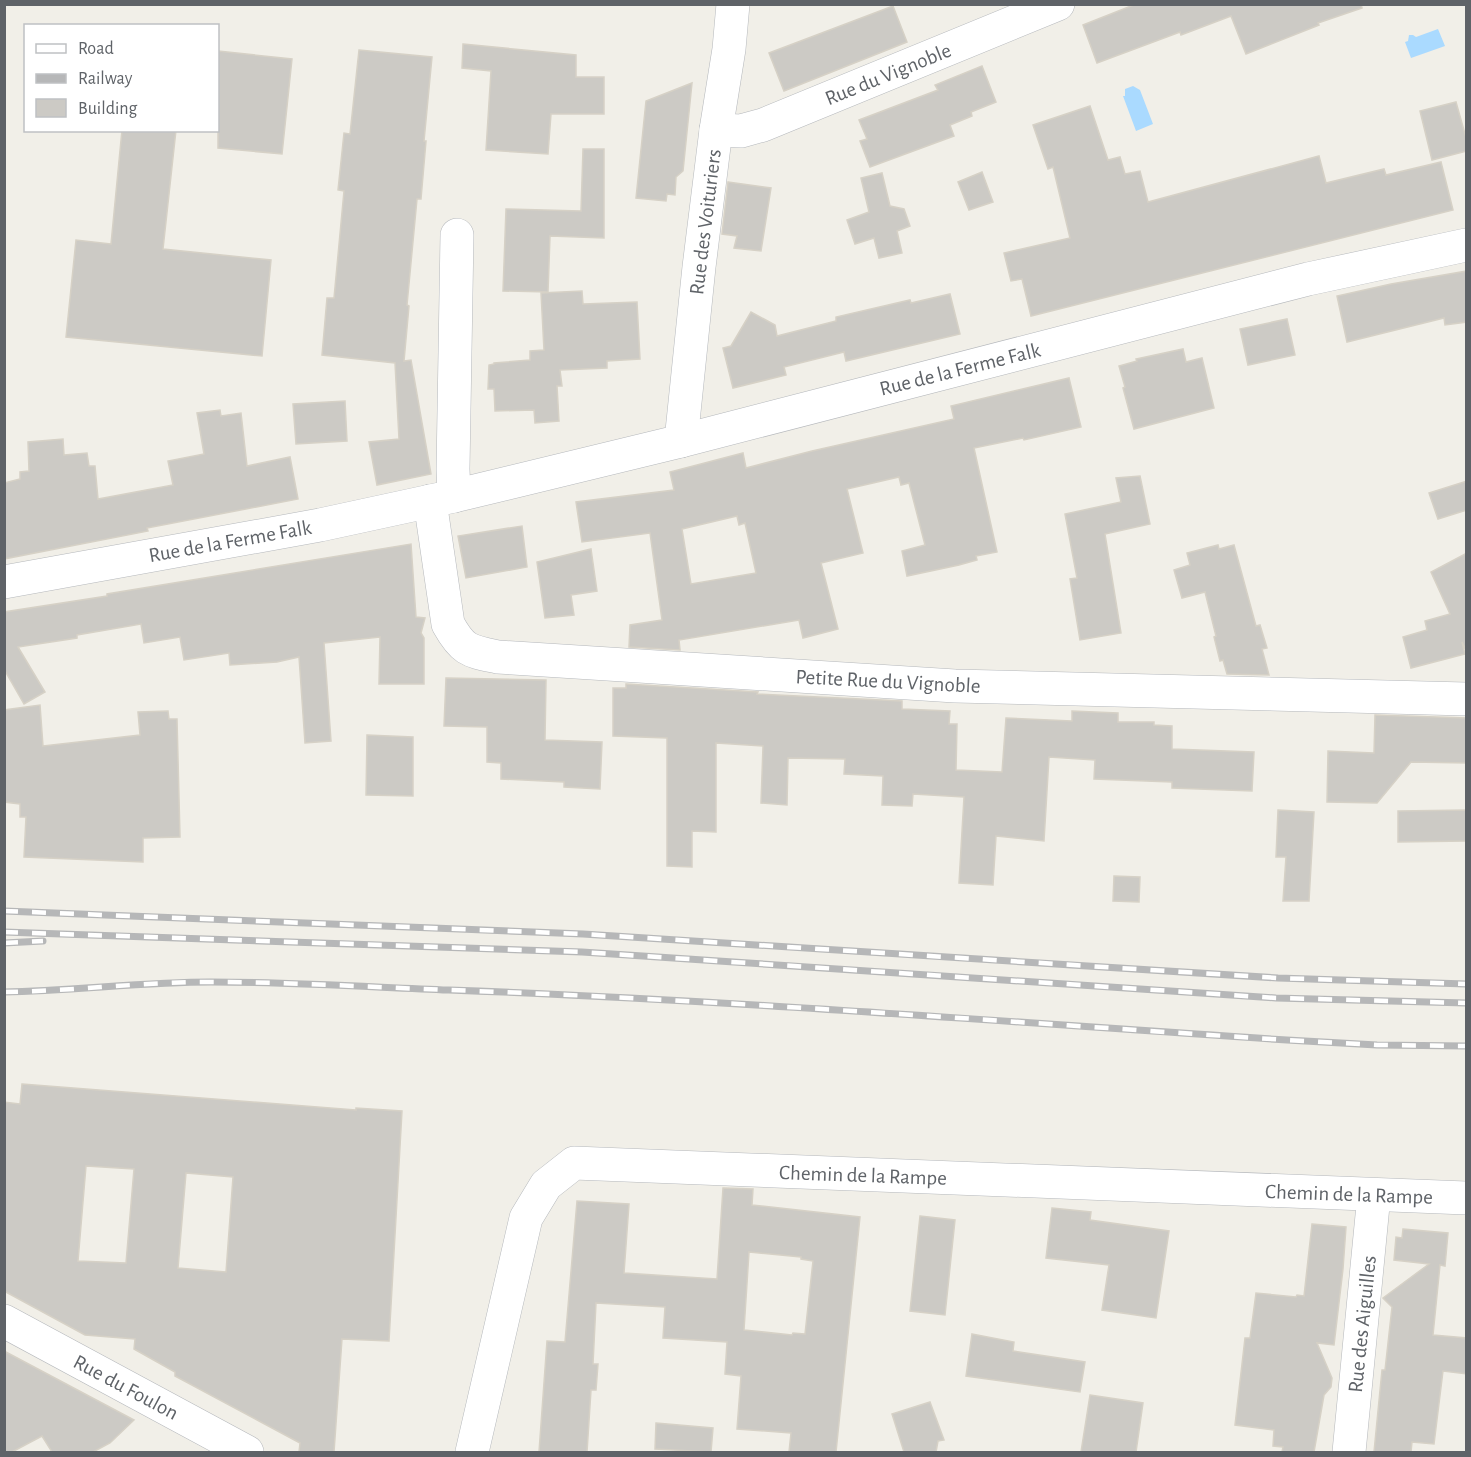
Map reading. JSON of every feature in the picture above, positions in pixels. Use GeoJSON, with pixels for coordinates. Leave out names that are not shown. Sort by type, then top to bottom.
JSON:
{"type":"FeatureCollection","features":[{"type":"Feature","properties":{"kind":"street","name":"Rue des Voituriers"},"geometry":{"type":"LineString","coordinates":[[681,441],[716,130],[734,4]]}},
{"type":"Feature","properties":{"kind":"street","name":"Rue du Vignoble"},"geometry":{"type":"LineString","coordinates":[[716,130],[741,131],[763,125],[1058,4]]}},
{"type":"Feature","properties":{"kind":"street"},"geometry":{"type":"LineString","coordinates":[[442,498],[453,469],[457,235]]}},
{"type":"Feature","properties":{"kind":"street","name":"Rue de la Ferme Falk"},"geometry":{"type":"LineString","coordinates":[[4,582],[320,525],[442,498],[681,441],[1308,279],[1467,245]]}},
{"type":"Feature","properties":{"kind":"street","name":"Petite Rue du Vignoble"},"geometry":{"type":"LineString","coordinates":[[442,498],[448,624],[458,642],[472,651],[498,657],[955,686],[1467,699]]}},
{"type":"Feature","properties":{"kind":"street","name":"Chemin de la Rampe"},"geometry":{"type":"LineString","coordinates":[[472,1452],[526,1218],[546,1185],[574,1163],[1467,1198]]}},
{"type":"Feature","properties":{"kind":"street","name":"Rue des Aiguilles"},"geometry":{"type":"LineString","coordinates":[[1349,1452],[1374,1196]]}},
{"type":"Feature","properties":{"kind":"street","name":"Rue du Foulon"},"geometry":{"type":"LineString","coordinates":[[4,1321],[247,1452]]}},
{"type":"Feature","properties":{"kind":"water"},"geometry":{"type":"Polygon","coordinates":[[[1438,29],[1445,46],[1411,58],[1405,42],[1408,41],[1409,35],[1416,37],[1438,29]]]}},
{"type":"Feature","properties":{"kind":"water"},"geometry":{"type":"Polygon","coordinates":[[[1133,86],[1140,90],[1153,124],[1136,131],[1123,96],[1125,96],[1125,89],[1133,86]]]}},
{"type":"Feature","properties":{"kind":"building"},"geometry":{"type":"Polygon","coordinates":[[[1136,4],[1361,4],[1362,8],[1318,23],[1319,25],[1246,54],[1231,16],[1097,63],[1083,25],[1136,4]]]}},
{"type":"Feature","properties":{"kind":"building"},"geometry":{"type":"Polygon","coordinates":[[[893,6],[907,42],[784,91],[769,53],[893,6]]]}},
{"type":"Feature","properties":{"kind":"building"},"geometry":{"type":"Polygon","coordinates":[[[463,44],[576,55],[576,77],[604,77],[604,114],[551,114],[548,154],[486,150],[491,71],[462,68],[463,44]]]}},
{"type":"Feature","properties":{"kind":"building"},"geometry":{"type":"Polygon","coordinates":[[[359,50],[432,57],[421,199],[417,199],[407,305],[409,306],[404,361],[411,360],[431,474],[377,485],[369,442],[399,439],[395,363],[322,355],[327,298],[334,298],[344,191],[338,190],[344,133],[350,134],[359,50]]]}},
{"type":"Feature","properties":{"kind":"building"},"geometry":{"type":"Polygon","coordinates":[[[219,51],[292,59],[282,154],[218,148],[219,51]]]}},
{"type":"Feature","properties":{"kind":"building"},"geometry":{"type":"Polygon","coordinates":[[[982,66],[996,102],[971,112],[972,116],[950,125],[954,136],[870,167],[860,141],[867,139],[859,120],[938,90],[935,85],[982,66]]]}},
{"type":"Feature","properties":{"kind":"building"},"geometry":{"type":"Polygon","coordinates":[[[692,83],[683,171],[676,177],[675,195],[667,194],[666,201],[636,198],[646,101],[692,83]]]}},
{"type":"Feature","properties":{"kind":"building"},"geometry":{"type":"Polygon","coordinates":[[[1456,102],[1467,141],[1467,151],[1432,160],[1420,111],[1456,102]]]}},
{"type":"Feature","properties":{"kind":"building"},"geometry":{"type":"Polygon","coordinates":[[[1090,106],[1108,160],[1120,157],[1125,174],[1140,171],[1148,202],[1319,156],[1326,183],[1384,169],[1386,175],[1441,162],[1453,210],[1031,316],[1022,279],[1011,281],[1004,253],[1070,238],[1053,167],[1048,169],[1033,125],[1090,106]]]}},
{"type":"Feature","properties":{"kind":"building"},"geometry":{"type":"Polygon","coordinates":[[[122,132],[176,132],[163,249],[271,260],[262,356],[66,337],[76,240],[111,244],[122,132]]]}},
{"type":"Feature","properties":{"kind":"building"},"geometry":{"type":"Polygon","coordinates":[[[583,149],[604,149],[604,238],[550,236],[548,292],[503,291],[506,209],[581,211],[583,149]]]}},
{"type":"Feature","properties":{"kind":"building"},"geometry":{"type":"Polygon","coordinates":[[[982,172],[993,202],[969,210],[958,182],[982,172]]]}},
{"type":"Feature","properties":{"kind":"building"},"geometry":{"type":"Polygon","coordinates":[[[882,173],[890,206],[904,209],[910,226],[897,231],[902,253],[879,258],[874,238],[855,244],[847,220],[869,212],[861,178],[882,173]]]}},
{"type":"Feature","properties":{"kind":"building"},"geometry":{"type":"Polygon","coordinates":[[[728,182],[771,188],[761,251],[734,248],[737,236],[722,234],[728,182]]]}},
{"type":"Feature","properties":{"kind":"building"},"geometry":{"type":"Polygon","coordinates":[[[1467,271],[1467,322],[1445,325],[1444,318],[1347,342],[1337,296],[1467,271]]]}},
{"type":"Feature","properties":{"kind":"building"},"geometry":{"type":"Polygon","coordinates":[[[582,291],[583,304],[637,302],[640,359],[607,361],[607,368],[560,370],[562,386],[557,386],[559,421],[535,423],[534,410],[495,411],[494,389],[488,389],[489,365],[530,360],[530,351],[544,350],[541,293],[582,291]]]}},
{"type":"Feature","properties":{"kind":"building"},"geometry":{"type":"Polygon","coordinates":[[[950,294],[960,334],[846,361],[844,352],[784,367],[786,375],[733,388],[723,348],[731,346],[751,312],[775,325],[777,336],[836,321],[836,317],[910,300],[911,303],[950,294]]]}},
{"type":"Feature","properties":{"kind":"building"},"geometry":{"type":"Polygon","coordinates":[[[1287,319],[1295,355],[1248,365],[1240,329],[1287,319]]]}},
{"type":"Feature","properties":{"kind":"building"},"geometry":{"type":"Polygon","coordinates":[[[1183,349],[1186,362],[1202,358],[1214,408],[1134,429],[1119,366],[1137,361],[1136,359],[1183,349]]]}},
{"type":"Feature","properties":{"kind":"building"},"geometry":{"type":"Polygon","coordinates":[[[1069,378],[1081,427],[974,448],[997,552],[976,556],[977,560],[959,565],[907,576],[902,551],[925,545],[909,483],[901,485],[899,477],[847,489],[863,553],[821,563],[838,629],[803,638],[799,620],[679,640],[680,650],[629,647],[630,625],[662,620],[650,533],[582,542],[576,502],[674,490],[670,472],[743,453],[746,468],[954,419],[951,406],[1069,378]],[[737,516],[682,529],[691,584],[756,573],[745,523],[739,525],[737,516]]]}},
{"type":"Feature","properties":{"kind":"building"},"geometry":{"type":"Polygon","coordinates":[[[345,401],[347,441],[296,444],[293,404],[345,401]]]}},
{"type":"Feature","properties":{"kind":"building"},"geometry":{"type":"Polygon","coordinates":[[[220,410],[221,416],[241,413],[247,466],[290,457],[298,499],[4,559],[4,483],[20,479],[20,472],[29,471],[28,442],[63,439],[64,455],[87,453],[89,466],[95,466],[98,499],[173,485],[168,461],[204,454],[197,413],[220,410]]]}},
{"type":"Feature","properties":{"kind":"building"},"geometry":{"type":"Polygon","coordinates":[[[1140,476],[1150,524],[1105,534],[1121,633],[1080,640],[1070,579],[1077,578],[1065,514],[1121,502],[1116,478],[1140,476]]]}},
{"type":"Feature","properties":{"kind":"building"},"geometry":{"type":"Polygon","coordinates":[[[1467,481],[1467,510],[1438,519],[1429,493],[1467,481]]]}},
{"type":"Feature","properties":{"kind":"building"},"geometry":{"type":"Polygon","coordinates":[[[522,526],[527,567],[466,578],[458,536],[522,526]]]}},
{"type":"Feature","properties":{"kind":"building"},"geometry":{"type":"Polygon","coordinates":[[[411,544],[416,617],[425,618],[421,633],[424,638],[424,684],[379,684],[380,637],[324,643],[331,741],[305,743],[299,657],[277,662],[230,665],[229,653],[184,660],[180,637],[144,643],[141,624],[77,635],[77,638],[18,647],[45,692],[24,704],[4,669],[4,612],[411,544]]]}},
{"type":"Feature","properties":{"kind":"building"},"geometry":{"type":"Polygon","coordinates":[[[1218,545],[1219,549],[1234,545],[1256,626],[1260,625],[1267,648],[1262,649],[1269,675],[1227,674],[1223,660],[1220,661],[1205,592],[1182,598],[1174,570],[1190,565],[1187,553],[1218,545]]]}},
{"type":"Feature","properties":{"kind":"building"},"geometry":{"type":"Polygon","coordinates":[[[591,549],[597,591],[571,595],[574,615],[545,618],[537,562],[591,549]]]}},
{"type":"Feature","properties":{"kind":"building"},"geometry":{"type":"Polygon","coordinates":[[[1467,553],[1467,652],[1462,642],[1465,654],[1411,668],[1403,637],[1427,630],[1425,621],[1450,614],[1431,572],[1467,553]]]}},
{"type":"Feature","properties":{"kind":"building"},"geometry":{"type":"Polygon","coordinates":[[[446,678],[546,680],[545,740],[602,742],[600,789],[564,787],[564,782],[501,779],[501,763],[487,762],[487,727],[444,726],[446,678]]]}},
{"type":"Feature","properties":{"kind":"building"},"geometry":{"type":"Polygon","coordinates":[[[626,684],[758,692],[757,694],[902,701],[902,709],[950,711],[949,724],[957,724],[956,770],[1002,772],[1006,718],[1072,721],[1072,711],[1118,713],[1118,722],[1154,722],[1154,725],[1172,726],[1172,749],[1254,752],[1252,791],[1172,788],[1172,782],[1094,779],[1095,760],[1049,757],[1044,841],[996,836],[993,885],[959,883],[964,797],[913,794],[912,806],[882,805],[883,776],[844,774],[845,759],[788,758],[787,805],[761,803],[763,746],[716,743],[716,832],[692,831],[692,867],[667,866],[667,738],[613,736],[613,688],[626,688],[626,684]]]}},
{"type":"Feature","properties":{"kind":"building"},"geometry":{"type":"Polygon","coordinates":[[[40,705],[43,746],[140,735],[138,712],[168,711],[169,719],[177,719],[180,837],[143,838],[143,862],[24,857],[26,817],[20,817],[20,804],[4,802],[4,710],[40,705]]]}},
{"type":"Feature","properties":{"kind":"building"},"geometry":{"type":"Polygon","coordinates":[[[1375,715],[1467,718],[1467,763],[1411,762],[1377,803],[1327,802],[1328,751],[1374,753],[1375,715]]]}},
{"type":"Feature","properties":{"kind":"building"},"geometry":{"type":"Polygon","coordinates":[[[367,735],[413,737],[413,796],[366,795],[367,735]]]}},
{"type":"Feature","properties":{"kind":"building"},"geometry":{"type":"Polygon","coordinates":[[[1278,810],[1314,812],[1309,901],[1283,901],[1286,857],[1276,857],[1278,810]]]}},
{"type":"Feature","properties":{"kind":"building"},"geometry":{"type":"Polygon","coordinates":[[[1467,810],[1467,841],[1398,842],[1398,811],[1467,810]]]}},
{"type":"Feature","properties":{"kind":"building"},"geometry":{"type":"Polygon","coordinates":[[[1114,876],[1140,877],[1139,902],[1113,901],[1114,876]]]}},
{"type":"Feature","properties":{"kind":"building"},"geometry":{"type":"Polygon","coordinates":[[[22,1084],[356,1110],[356,1108],[402,1111],[389,1341],[342,1339],[334,1452],[299,1452],[300,1443],[175,1376],[175,1372],[134,1349],[135,1339],[85,1335],[4,1291],[4,1102],[20,1104],[22,1084]],[[86,1166],[78,1261],[126,1263],[134,1169],[86,1166]],[[186,1173],[178,1268],[226,1272],[233,1177],[186,1173]]]}},
{"type":"Feature","properties":{"kind":"building"},"geometry":{"type":"Polygon","coordinates":[[[723,1188],[753,1189],[752,1205],[860,1217],[836,1452],[789,1452],[791,1433],[737,1429],[741,1376],[725,1374],[727,1342],[663,1338],[665,1307],[596,1303],[593,1364],[598,1364],[596,1390],[591,1390],[587,1452],[539,1452],[547,1341],[565,1342],[577,1201],[629,1204],[624,1273],[717,1279],[723,1188]],[[749,1252],[744,1330],[792,1335],[793,1333],[805,1334],[813,1261],[801,1259],[801,1257],[749,1252]]]}},
{"type":"Feature","properties":{"kind":"building"},"geometry":{"type":"Polygon","coordinates":[[[1052,1208],[1091,1212],[1090,1220],[1169,1231],[1156,1318],[1102,1310],[1109,1265],[1046,1258],[1052,1208]]]}},
{"type":"Feature","properties":{"kind":"building"},"geometry":{"type":"Polygon","coordinates":[[[920,1216],[955,1220],[945,1315],[910,1311],[920,1216]]]}},
{"type":"Feature","properties":{"kind":"building"},"geometry":{"type":"Polygon","coordinates":[[[1312,1224],[1346,1227],[1334,1345],[1317,1343],[1332,1378],[1331,1387],[1324,1395],[1314,1452],[1282,1452],[1283,1447],[1273,1446],[1274,1430],[1235,1425],[1245,1338],[1250,1338],[1256,1293],[1304,1296],[1312,1224]]]}},
{"type":"Feature","properties":{"kind":"building"},"geometry":{"type":"Polygon","coordinates":[[[1403,1229],[1448,1233],[1445,1266],[1440,1265],[1433,1335],[1467,1338],[1467,1374],[1443,1371],[1434,1444],[1412,1442],[1411,1452],[1374,1452],[1382,1370],[1385,1370],[1392,1307],[1383,1298],[1429,1264],[1394,1260],[1396,1237],[1402,1238],[1403,1229]]]}},
{"type":"Feature","properties":{"kind":"building"},"geometry":{"type":"Polygon","coordinates":[[[972,1334],[1014,1342],[1013,1351],[1085,1362],[1080,1392],[966,1376],[972,1334]]]}},
{"type":"Feature","properties":{"kind":"building"},"geometry":{"type":"Polygon","coordinates":[[[4,1351],[134,1420],[110,1443],[93,1452],[52,1452],[42,1436],[12,1452],[4,1452],[4,1351]]]}},
{"type":"Feature","properties":{"kind":"building"},"geometry":{"type":"Polygon","coordinates":[[[1090,1395],[1143,1403],[1136,1452],[1081,1452],[1090,1395]]]}},
{"type":"Feature","properties":{"kind":"building"},"geometry":{"type":"Polygon","coordinates":[[[930,1402],[944,1440],[938,1441],[936,1452],[904,1452],[892,1414],[930,1402]]]}},
{"type":"Feature","properties":{"kind":"building"},"geometry":{"type":"Polygon","coordinates":[[[656,1423],[713,1428],[711,1452],[655,1449],[656,1423]]]}},
{"type":"Feature","properties":{"kind":"railway"},"geometry":{"type":"LineString","coordinates":[[4,911],[583,934],[1278,978],[1466,984]]}},
{"type":"Feature","properties":{"kind":"railway"},"geometry":{"type":"LineString","coordinates":[[4,932],[582,952],[1276,998],[1466,1003]]}},
{"type":"Feature","properties":{"kind":"railway"},"geometry":{"type":"LineString","coordinates":[[4,943],[43,941]]}},
{"type":"Feature","properties":{"kind":"railway"},"geometry":{"type":"LineString","coordinates":[[4,992],[185,982],[300,984],[554,994],[1377,1045],[1466,1046]]}}]}
